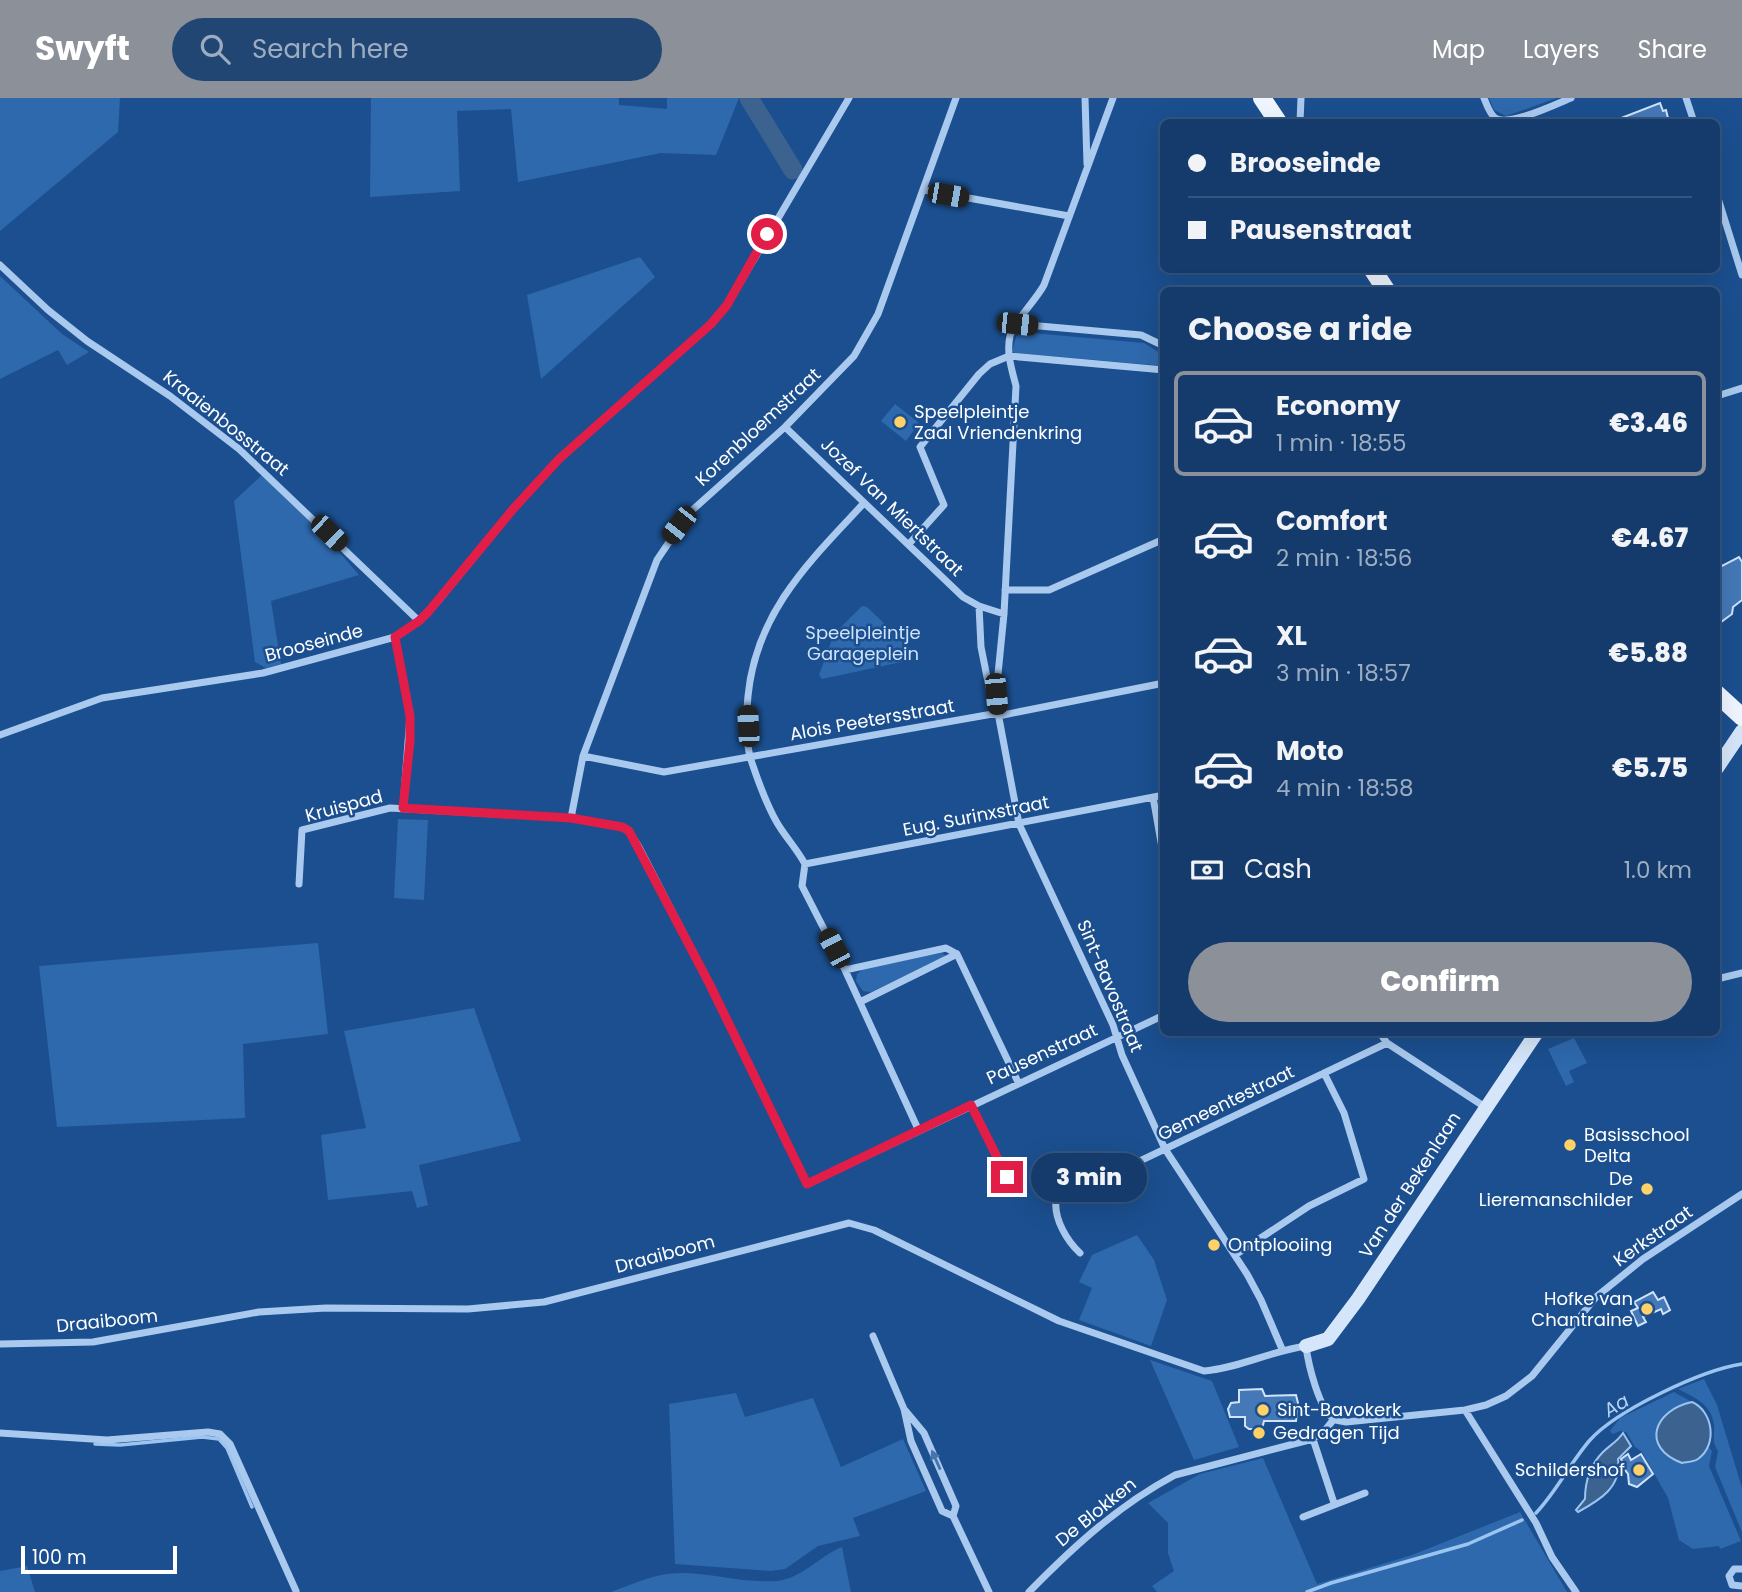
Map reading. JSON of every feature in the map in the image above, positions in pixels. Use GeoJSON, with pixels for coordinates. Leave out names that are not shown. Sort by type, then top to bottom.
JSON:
{"type":"FeatureCollection","features":[{"type":"Feature","properties":{"kind":"main road"},"geometry":{"type":"LineString","coordinates":[[1262,98],[1276,119]]}},
{"type":"Feature","properties":{"kind":"main road"},"geometry":{"type":"LineString","coordinates":[[1720,697],[1742,718]]}},
{"type":"Feature","properties":{"kind":"street","name":"Brooseinde"},"geometry":{"type":"LineString","coordinates":[[0,735],[102,698],[263,673],[395,637],[419,621],[559,459],[690,345],[719,314],[849,98]]}},
{"type":"Feature","properties":{"kind":"street","name":"Korenbloemstraat"},"geometry":{"type":"LineString","coordinates":[[571,818],[583,756],[625,638],[657,560],[688,513],[785,427],[854,356],[868,335],[956,98]]}},
{"type":"Feature","properties":{"kind":"street"},"geometry":{"type":"LineString","coordinates":[[1085,98],[1087,168]]}},
{"type":"Feature","properties":{"kind":"street"},"geometry":{"type":"LineString","coordinates":[[1009,356],[1010,335],[1035,302],[1044,285],[1113,98]]}},
{"type":"Feature","properties":{"kind":"street"},"geometry":{"type":"LineString","coordinates":[[1300,119],[1301,98]]}},
{"type":"Feature","properties":{"kind":"street"},"geometry":{"type":"LineString","coordinates":[[1484,98],[1496,118],[1502,119]]}},
{"type":"Feature","properties":{"kind":"street"},"geometry":{"type":"LineString","coordinates":[[1511,119],[1572,98]]}},
{"type":"Feature","properties":{"kind":"street"},"geometry":{"type":"LineString","coordinates":[[1686,98],[1693,119]]}},
{"type":"Feature","properties":{"kind":"street"},"geometry":{"type":"LineString","coordinates":[[924,190],[1069,216]]}},
{"type":"Feature","properties":{"kind":"street"},"geometry":{"type":"LineString","coordinates":[[1720,205],[1742,275]]}},
{"type":"Feature","properties":{"kind":"street","name":"Kraaienbosstraat"},"geometry":{"type":"LineString","coordinates":[[0,265],[48,310],[87,341],[170,396],[239,449],[419,621]]}},
{"type":"Feature","properties":{"kind":"street"},"geometry":{"type":"LineString","coordinates":[[1017,324],[1141,335],[1160,344]]}},
{"type":"Feature","properties":{"kind":"street"},"geometry":{"type":"LineString","coordinates":[[909,544],[944,506],[920,447],[990,364],[1009,356],[1160,370]]}},
{"type":"Feature","properties":{"kind":"street","name":"Sint-Bavostraat"},"geometry":{"type":"LineString","coordinates":[[1009,356],[1016,386],[1004,614],[996,694],[1019,824],[1113,1025],[1116,1038],[1165,1149],[1235,1255],[1261,1300],[1282,1349]]}},
{"type":"Feature","properties":{"kind":"street"},"geometry":{"type":"LineString","coordinates":[[1720,395],[1742,388]]}},
{"type":"Feature","properties":{"kind":"street","name":"Jozef Van Miertstraat"},"geometry":{"type":"LineString","coordinates":[[785,427],[963,597],[979,606],[1004,614]]}},
{"type":"Feature","properties":{"kind":"street"},"geometry":{"type":"LineString","coordinates":[[864,503],[791,585],[766,624],[756,650],[749,688],[747,711],[751,758],[780,828],[805,864],[802,886],[845,970],[918,1129]]}},
{"type":"Feature","properties":{"kind":"street"},"geometry":{"type":"LineString","coordinates":[[1005,590],[1049,590],[1160,541]]}},
{"type":"Feature","properties":{"kind":"street"},"geometry":{"type":"LineString","coordinates":[[979,606],[981,647],[989,687]]}},
{"type":"Feature","properties":{"kind":"street","name":"Kruispad"},"geometry":{"type":"LineString","coordinates":[[395,637],[410,716],[403,808]]}},
{"type":"Feature","properties":{"kind":"street","name":"Alois Peetersstraat"},"geometry":{"type":"LineString","coordinates":[[583,756],[664,772],[998,713],[1003,715],[1160,684]]}},
{"type":"Feature","properties":{"kind":"street"},"geometry":{"type":"LineString","coordinates":[[1720,764],[1742,731]]}},
{"type":"Feature","properties":{"kind":"street","name":"Eug. Surinxstraat"},"geometry":{"type":"LineString","coordinates":[[805,864],[1160,796]]}},
{"type":"Feature","properties":{"kind":"street"},"geometry":{"type":"LineString","coordinates":[[1153,797],[1160,836]]}},
{"type":"Feature","properties":{"kind":"street","name":"Kruispad"},"geometry":{"type":"LineString","coordinates":[[299,884],[302,830],[379,810],[403,808],[571,818],[622,827],[629,831],[709,983],[807,1184]]}},
{"type":"Feature","properties":{"kind":"street"},"geometry":{"type":"LineString","coordinates":[[845,970],[946,948],[957,954],[1018,1082]]}},
{"type":"Feature","properties":{"kind":"street"},"geometry":{"type":"LineString","coordinates":[[860,1002],[957,954]]}},
{"type":"Feature","properties":{"kind":"street"},"geometry":{"type":"LineString","coordinates":[[1720,978],[1742,973]]}},
{"type":"Feature","properties":{"kind":"street","name":"Pausenstraat"},"geometry":{"type":"LineString","coordinates":[[807,1184],[918,1129],[1160,1017]]}},
{"type":"Feature","properties":{"kind":"street"},"geometry":{"type":"LineString","coordinates":[[1382,1036],[1387,1043],[1485,1108]]}},
{"type":"Feature","properties":{"kind":"street","name":"Van der Bekenlaan"},"geometry":{"type":"LineString","coordinates":[[1306,1346],[1328,1339],[1358,1299],[1534,1036]]}},
{"type":"Feature","properties":{"kind":"street","name":"Gemeentestraat"},"geometry":{"type":"LineString","coordinates":[[1080,1253],[1070,1244],[1057,1214],[1056,1201],[1387,1043]]}},
{"type":"Feature","properties":{"kind":"street"},"geometry":{"type":"LineString","coordinates":[[1235,1255],[1309,1206],[1364,1179],[1344,1113],[1324,1073]]}},
{"type":"Feature","properties":{"kind":"street"},"geometry":{"type":"LineString","coordinates":[[971,1105],[1007,1177],[1006,1189]]}},
{"type":"Feature","properties":{"kind":"street","name":"Kerkstraat"},"geometry":{"type":"LineString","coordinates":[[1334,1419],[1346,1422],[1465,1410],[1486,1405],[1520,1387],[1596,1297],[1643,1259],[1742,1194]]}},
{"type":"Feature","properties":{"kind":"street","name":"Draaiboom"},"geometry":{"type":"LineString","coordinates":[[0,1344],[93,1342],[259,1312],[326,1308],[468,1309],[544,1302],[849,1223],[874,1230],[1059,1321],[1204,1371],[1219,1370],[1282,1349],[1306,1346]]}},
{"type":"Feature","properties":{"kind":"street"},"geometry":{"type":"LineString","coordinates":[[873,1336],[904,1409],[911,1441],[942,1511],[953,1516],[989,1592]]}},
{"type":"Feature","properties":{"kind":"street"},"geometry":{"type":"LineString","coordinates":[[1306,1346],[1309,1367],[1326,1410],[1334,1419],[1313,1439],[1334,1503]]}},
{"type":"Feature","properties":{"kind":"street"},"geometry":{"type":"LineString","coordinates":[[904,1409],[924,1433],[956,1506],[953,1516]]}},
{"type":"Feature","properties":{"kind":"street"},"geometry":{"type":"LineString","coordinates":[[1465,1410],[1536,1523],[1552,1558],[1576,1592]]}},
{"type":"Feature","properties":{"kind":"street"},"geometry":{"type":"LineString","coordinates":[[0,1433],[107,1440],[208,1432],[220,1434],[230,1444],[296,1591]]}},
{"type":"Feature","properties":{"kind":"street","name":"De Blokken"},"geometry":{"type":"LineString","coordinates":[[1029,1592],[1084,1538],[1122,1507],[1175,1475],[1313,1439]]}},
{"type":"Feature","properties":{"kind":"street"},"geometry":{"type":"LineString","coordinates":[[1303,1517],[1365,1493]]}},
{"type":"Feature","properties":{"kind":"street"},"geometry":{"type":"LineString","coordinates":[[1742,1569],[1734,1569],[1728,1576],[1732,1585],[1742,1587]]}},
{"type":"Feature","properties":{"kind":"green space"},"geometry":{"type":"Polygon","coordinates":[[[0,98],[120,98],[118,132],[0,231],[0,98]]]}},
{"type":"Feature","properties":{"kind":"green space"},"geometry":{"type":"Polygon","coordinates":[[[371,98],[619,98],[619,105],[667,109],[667,98],[739,98],[716,155],[661,153],[518,182],[511,109],[457,111],[460,191],[370,197],[371,98]]]}},
{"type":"Feature","properties":{"kind":"green space"},"geometry":{"type":"Polygon","coordinates":[[[1489,98],[1557,98],[1506,116],[1494,110],[1489,98]]]}},
{"type":"Feature","properties":{"kind":"green space"},"geometry":{"type":"Polygon","coordinates":[[[640,257],[655,277],[541,379],[527,295],[640,257]]]}},
{"type":"Feature","properties":{"kind":"green space"},"geometry":{"type":"Polygon","coordinates":[[[0,276],[62,334],[89,352],[67,365],[58,350],[0,379],[0,276]]]}},
{"type":"Feature","properties":{"kind":"green space"},"geometry":{"type":"Polygon","coordinates":[[[1021,332],[1144,343],[1160,353],[1160,366],[1016,353],[1012,352],[1016,337],[1021,332]]]}},
{"type":"Feature","properties":{"kind":"green space","name":"Speelpleintje Zaal Vriendenkring"},"geometry":{"type":"Polygon","coordinates":[[[895,404],[919,423],[906,441],[881,421],[895,404]]]}},
{"type":"Feature","properties":{"kind":"green space"},"geometry":{"type":"Polygon","coordinates":[[[262,475],[315,524],[359,575],[271,601],[281,664],[266,668],[255,662],[234,501],[262,475]]]}},
{"type":"Feature","properties":{"kind":"green space","name":"Speelpleintje Garageplein"},"geometry":{"type":"Polygon","coordinates":[[[862,606],[867,607],[910,648],[911,660],[822,679],[819,675],[834,634],[862,606]]]}},
{"type":"Feature","properties":{"kind":"green space"},"geometry":{"type":"Polygon","coordinates":[[[398,819],[428,820],[424,900],[394,898],[398,819]]]}},
{"type":"Feature","properties":{"kind":"green space"},"geometry":{"type":"Polygon","coordinates":[[[318,943],[328,1034],[243,1044],[245,1118],[57,1127],[39,966],[318,943]]]}},
{"type":"Feature","properties":{"kind":"green space"},"geometry":{"type":"Polygon","coordinates":[[[942,953],[944,958],[871,992],[863,991],[856,981],[857,974],[864,968],[942,953]]]}},
{"type":"Feature","properties":{"kind":"green space"},"geometry":{"type":"Polygon","coordinates":[[[474,1008],[521,1141],[419,1165],[428,1205],[417,1208],[412,1191],[328,1200],[321,1135],[366,1128],[344,1031],[474,1008]]]}},
{"type":"Feature","properties":{"kind":"green space"},"geometry":{"type":"Polygon","coordinates":[[[1574,1038],[1587,1063],[1569,1071],[1574,1082],[1566,1086],[1548,1049],[1574,1038]]]}},
{"type":"Feature","properties":{"kind":"green space"},"geometry":{"type":"Polygon","coordinates":[[[1137,1235],[1154,1260],[1167,1300],[1151,1346],[1079,1320],[1092,1288],[1079,1282],[1092,1255],[1137,1235]]]}},
{"type":"Feature","properties":{"kind":"green space"},"geometry":{"type":"Polygon","coordinates":[[[1150,1360],[1212,1381],[1239,1447],[1194,1460],[1150,1360]]]}},
{"type":"Feature","properties":{"kind":"green space"},"geometry":{"type":"Polygon","coordinates":[[[1704,1379],[1717,1405],[1742,1488],[1742,1532],[1715,1467],[1718,1451],[1714,1441],[1712,1417],[1706,1406],[1678,1389],[1704,1379]]]}},
{"type":"Feature","properties":{"kind":"green space"},"geometry":{"type":"Polygon","coordinates":[[[1674,1392],[1692,1402],[1678,1407],[1663,1418],[1656,1438],[1697,1460],[1709,1447],[1712,1451],[1709,1466],[1741,1541],[1720,1549],[1719,1546],[1693,1549],[1679,1540],[1668,1498],[1642,1452],[1635,1447],[1626,1432],[1613,1434],[1610,1431],[1620,1418],[1674,1392]]]}},
{"type":"Feature","properties":{"kind":"green space"},"geometry":{"type":"Polygon","coordinates":[[[736,1393],[745,1417],[813,1398],[841,1467],[903,1439],[926,1491],[853,1518],[860,1536],[818,1546],[785,1569],[771,1571],[675,1564],[669,1404],[736,1393]]]}},
{"type":"Feature","properties":{"kind":"green space"},"geometry":{"type":"Polygon","coordinates":[[[1263,1458],[1317,1584],[1412,1555],[1520,1512],[1567,1592],[1157,1592],[1152,1586],[1174,1571],[1168,1553],[1168,1523],[1148,1503],[1200,1474],[1263,1458]]]}},
{"type":"Feature","properties":{"kind":"green space"},"geometry":{"type":"Polygon","coordinates":[[[842,1547],[851,1592],[611,1592],[674,1573],[776,1581],[802,1572],[842,1547]]]}},
{"type":"Feature","properties":{"kind":"green space"},"geometry":{"type":"Polygon","coordinates":[[[27,1566],[35,1592],[0,1592],[0,1571],[27,1566]]]}},
{"type":"Feature","properties":{"kind":"shaded area"},"geometry":{"type":"Polygon","coordinates":[[[1692,1402],[1705,1413],[1710,1437],[1704,1453],[1698,1459],[1682,1463],[1660,1448],[1657,1429],[1668,1413],[1692,1402]]]}},
{"type":"Feature","properties":{"kind":"shaded area"},"geometry":{"type":"Polygon","coordinates":[[[1623,1433],[1631,1446],[1618,1459],[1617,1477],[1613,1485],[1594,1503],[1578,1512],[1576,1510],[1585,1499],[1587,1480],[1595,1462],[1623,1433]]]}},
{"type":"Feature","properties":{"kind":"building"},"geometry":{"type":"Polygon","coordinates":[[[1660,103],[1663,111],[1666,110],[1668,119],[1619,119],[1660,103]]]}},
{"type":"Feature","properties":{"kind":"building"},"geometry":{"type":"Polygon","coordinates":[[[1739,557],[1742,562],[1742,600],[1733,607],[1732,614],[1720,623],[1720,563],[1722,566],[1739,557]]]}},
{"type":"Feature","properties":{"kind":"building","name":"Hofke van Chantraine"},"geometry":{"type":"Polygon","coordinates":[[[1653,1292],[1658,1300],[1664,1297],[1670,1310],[1663,1314],[1661,1309],[1643,1317],[1646,1322],[1638,1326],[1631,1311],[1638,1308],[1634,1302],[1653,1292]]]}},
{"type":"Feature","properties":{"kind":"building","name":"Sint-Bavokerk"},"geometry":{"type":"Polygon","coordinates":[[[1262,1389],[1265,1396],[1296,1395],[1296,1421],[1264,1421],[1262,1429],[1249,1429],[1245,1426],[1245,1417],[1230,1417],[1228,1409],[1231,1403],[1239,1402],[1239,1390],[1262,1389]]]}},
{"type":"Feature","properties":{"kind":"building","name":"Schildershof"},"geometry":{"type":"Polygon","coordinates":[[[1628,1454],[1631,1460],[1641,1454],[1653,1474],[1637,1487],[1629,1484],[1628,1474],[1622,1466],[1624,1465],[1621,1459],[1628,1454]]]}},
{"type":"Feature","properties":{"kind":"waterway"},"geometry":{"type":"LineString","coordinates":[[749,98],[793,170]]}},
{"type":"Feature","properties":{"kind":"waterway","name":"Aa"},"geometry":{"type":"LineString","coordinates":[[1536,1513],[1590,1440],[1603,1428],[1661,1393],[1705,1374],[1742,1364]]}},
{"type":"Feature","properties":{"kind":"waterway"},"geometry":{"type":"LineString","coordinates":[[95,1444],[120,1445],[202,1437],[219,1439],[227,1448],[252,1507]]}},
{"type":"Feature","properties":{"kind":"waterway","name":"Aa"},"geometry":{"type":"LineString","coordinates":[[1307,1592],[1468,1544],[1522,1520]]}},
{"type":"Feature","properties":{"kind":"place","name":"Speelpleintje Zaal Vriendenkring"},"geometry":{"type":"Point","coordinates":[900,422]}},
{"type":"Feature","properties":{"kind":"place","name":"Basisschool Delta"},"geometry":{"type":"Point","coordinates":[1570,1145]}},
{"type":"Feature","properties":{"kind":"place","name":"De Lieremanschilder"},"geometry":{"type":"Point","coordinates":[1647,1189]}},
{"type":"Feature","properties":{"kind":"place","name":"Ontplooiing"},"geometry":{"type":"Point","coordinates":[1214,1245]}},
{"type":"Feature","properties":{"kind":"place","name":"Hofke van Chantraine"},"geometry":{"type":"Point","coordinates":[1647,1309]}},
{"type":"Feature","properties":{"kind":"place","name":"Sint-Bavokerk"},"geometry":{"type":"Point","coordinates":[1263,1410]}},
{"type":"Feature","properties":{"kind":"place","name":"Gedragen Tijd"},"geometry":{"type":"Point","coordinates":[1259,1433]}},
{"type":"Feature","properties":{"kind":"place","name":"Schildershof"},"geometry":{"type":"Point","coordinates":[1639,1470]}},
{"type":"Feature","properties":{"kind":"route"},"geometry":{"type":"LineString","coordinates":[[767,234],[727,305],[711,324],[559,459],[514,508],[429,611],[395,637],[410,716],[403,808],[571,818],[622,827],[629,831],[709,983],[790,1144],[807,1184],[971,1105],[1007,1177]]}}]}
